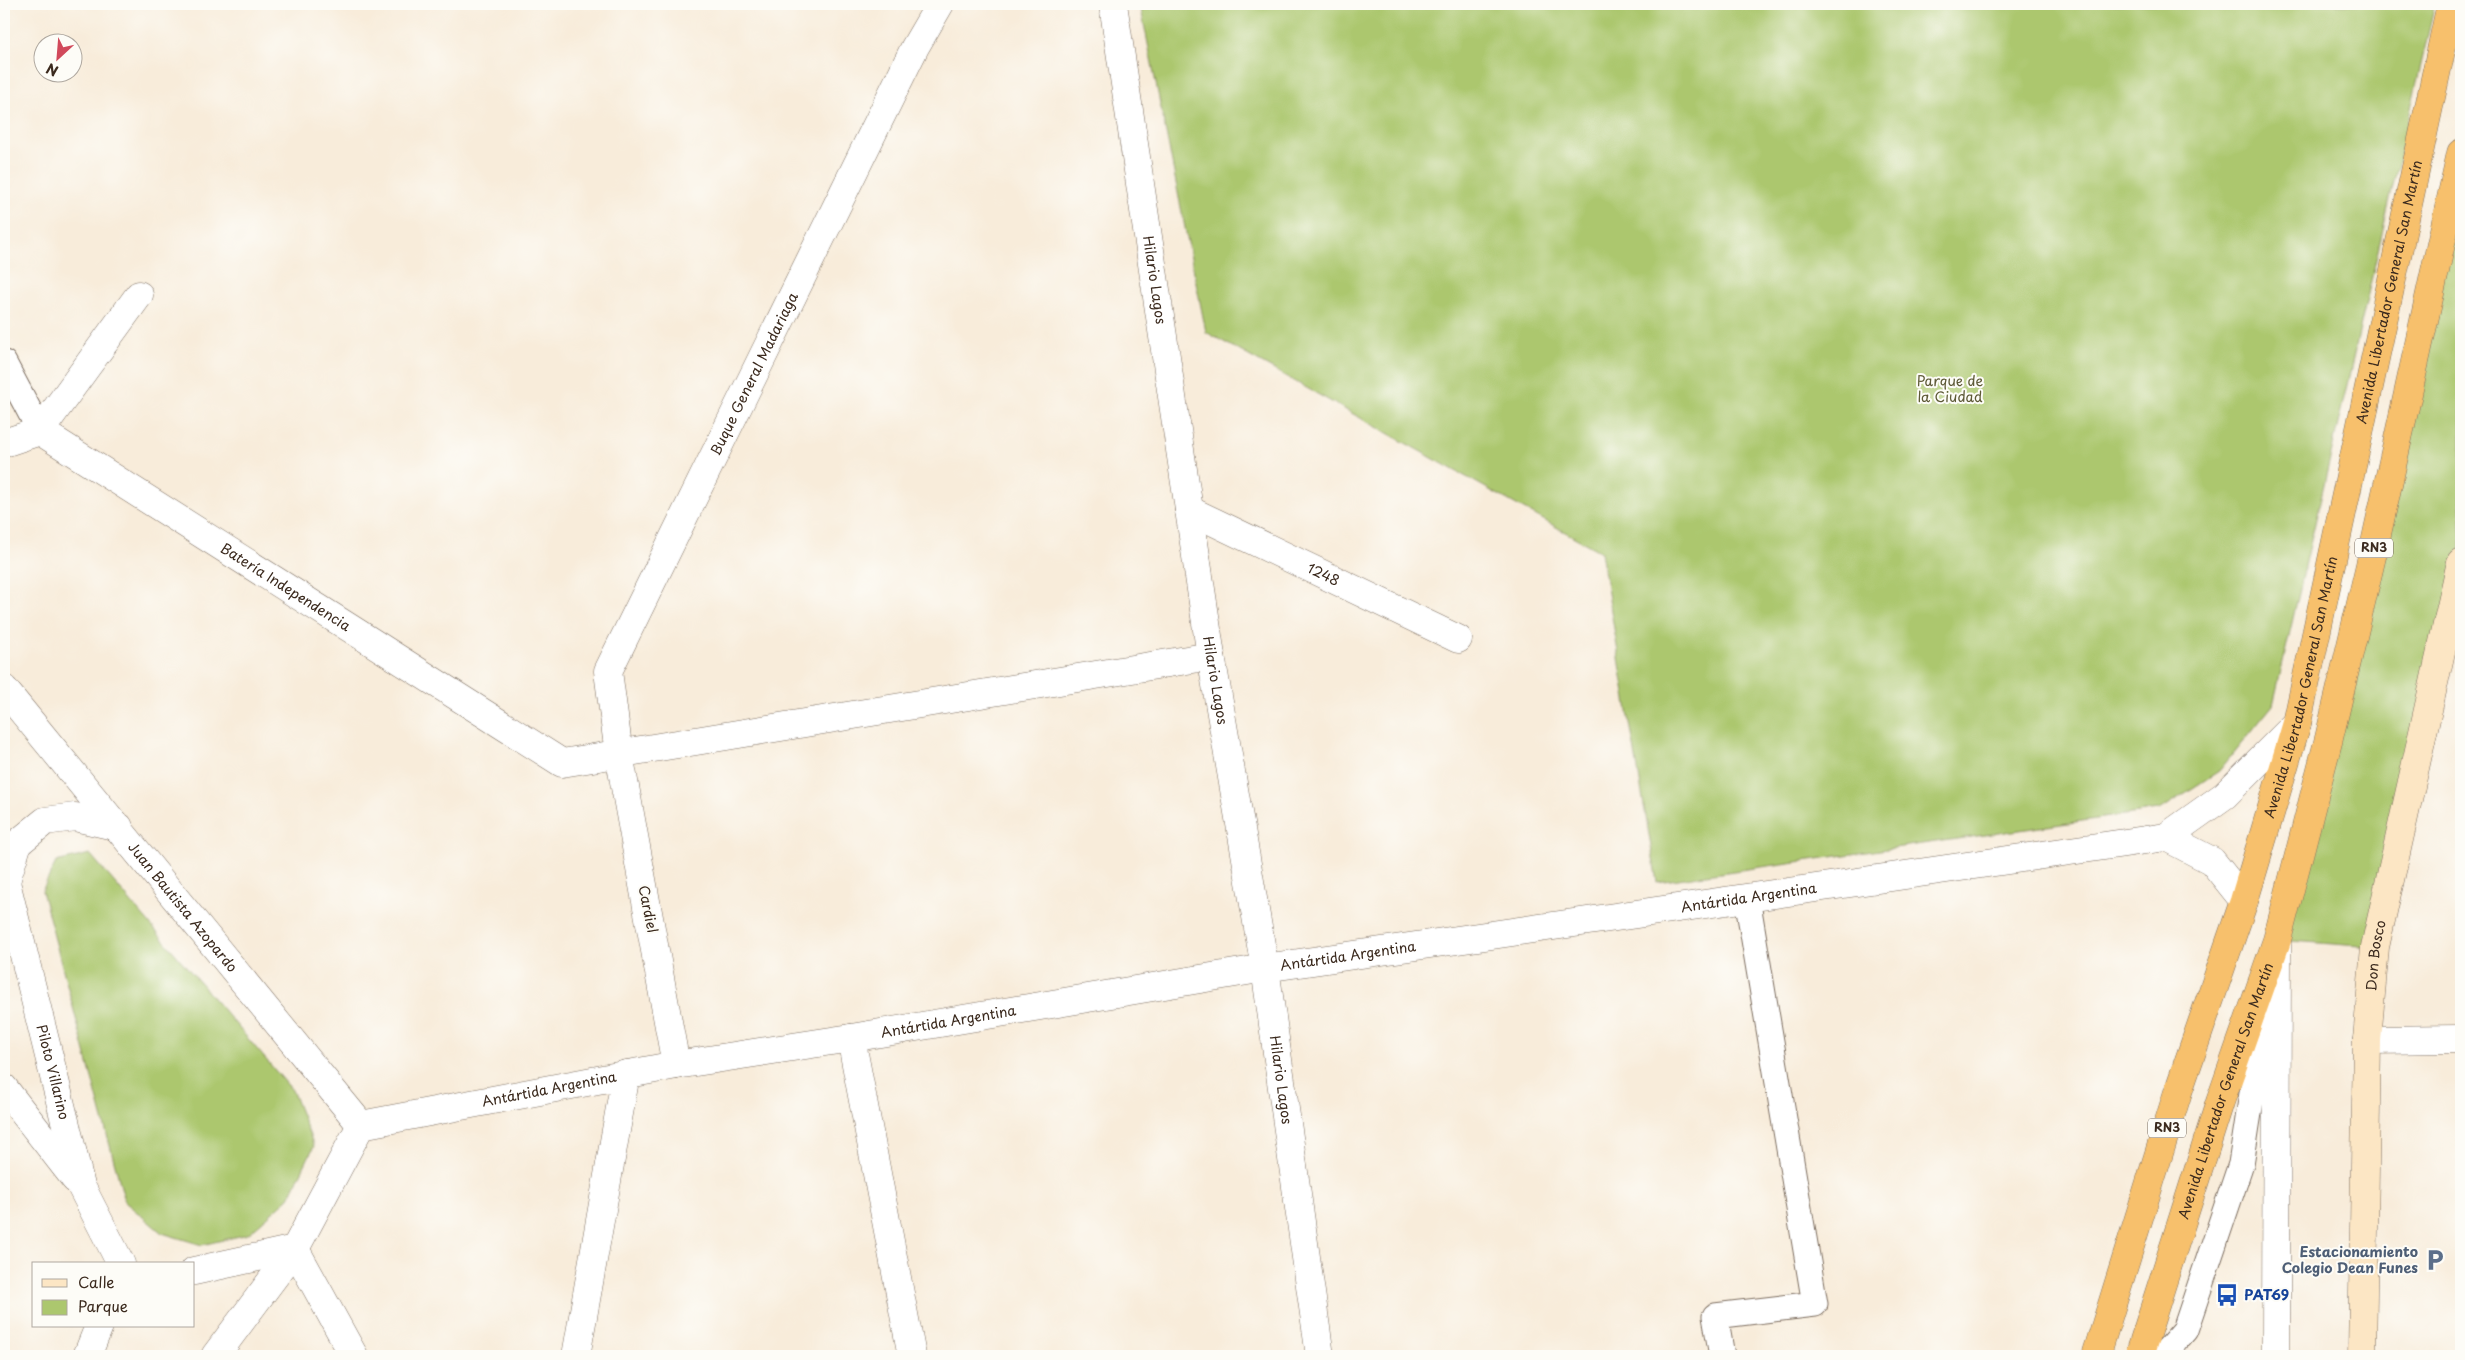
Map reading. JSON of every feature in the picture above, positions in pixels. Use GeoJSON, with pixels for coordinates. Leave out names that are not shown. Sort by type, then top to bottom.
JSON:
{"type":"FeatureCollection","features":[{"type":"Feature","properties":{"kind":"highway","name":"Avenida Libertador General San Martín"},"geometry":{"type":"LineString","coordinates":[[2096,1356],[2178,1092],[2244,901],[2297,724],[2451,4]]}},
{"type":"Feature","properties":{"kind":"highway","name":"Avenida Libertador General San Martín"},"geometry":{"type":"LineString","coordinates":[[2139,1356],[2220,1102],[2277,940],[2373,552],[2461,153]]}},
{"type":"Feature","properties":{"kind":"main road","name":"Don Bosco"},"geometry":{"type":"LineString","coordinates":[[2362,1356],[2367,1040],[2375,946],[2461,562]]}},
{"type":"Feature","properties":{"kind":"street","name":"Buque General Madariaga"},"geometry":{"type":"LineString","coordinates":[[618,754],[608,671],[915,46],[940,4]]}},
{"type":"Feature","properties":{"kind":"street","name":"Hilario Lagos"},"geometry":{"type":"LineString","coordinates":[[1113,4],[1211,656],[1265,968],[1320,1356]]}},
{"type":"Feature","properties":{"kind":"street"},"geometry":{"type":"LineString","coordinates":[[4,443],[40,431],[139,294]]}},
{"type":"Feature","properties":{"kind":"street","name":"Batería Independencia"},"geometry":{"type":"LineString","coordinates":[[40,431],[562,763],[618,754]]}},
{"type":"Feature","properties":{"kind":"street","name":"1248"},"geometry":{"type":"LineString","coordinates":[[1189,510],[1458,639]]}},
{"type":"Feature","properties":{"kind":"street"},"geometry":{"type":"LineString","coordinates":[[618,754],[1211,656]]}},
{"type":"Feature","properties":{"kind":"street","name":"Juan Bautista Azopardo"},"geometry":{"type":"LineString","coordinates":[[4,689],[119,827],[361,1125]]}},
{"type":"Feature","properties":{"kind":"street","name":"Antártida Argentina"},"geometry":{"type":"LineString","coordinates":[[361,1125],[676,1065],[852,1038],[1265,968],[2166,837],[2225,795],[2297,724]]}},
{"type":"Feature","properties":{"kind":"street","name":"Cardiel"},"geometry":{"type":"LineString","coordinates":[[618,754],[676,1065]]}},
{"type":"Feature","properties":{"kind":"street"},"geometry":{"type":"LineString","coordinates":[[5,877],[18,843],[45,821],[75,817],[119,827]]}},
{"type":"Feature","properties":{"kind":"street"},"geometry":{"type":"LineString","coordinates":[[2166,837],[2212,861],[2244,901]]}},
{"type":"Feature","properties":{"kind":"street","name":"Piloto Villarino"},"geometry":{"type":"LineString","coordinates":[[5,877],[81,1186],[120,1262]]}},
{"type":"Feature","properties":{"kind":"street"},"geometry":{"type":"LineString","coordinates":[[2276,1356],[2277,940]]}},
{"type":"Feature","properties":{"kind":"street"},"geometry":{"type":"LineString","coordinates":[[852,1038],[912,1356]]}},
{"type":"Feature","properties":{"kind":"street"},"geometry":{"type":"LineString","coordinates":[[2367,1040],[2461,1039]]}},
{"type":"Feature","properties":{"kind":"street"},"geometry":{"type":"LineString","coordinates":[[576,1356],[626,1074]]}},
{"type":"Feature","properties":{"kind":"street"},"geometry":{"type":"LineString","coordinates":[[4,1088],[81,1186]]}},
{"type":"Feature","properties":{"kind":"street"},"geometry":{"type":"LineString","coordinates":[[215,1356],[295,1248],[361,1125]]}},
{"type":"Feature","properties":{"kind":"street"},"geometry":{"type":"LineString","coordinates":[[195,1271],[295,1248]]}},
{"type":"Feature","properties":{"kind":"street"},"geometry":{"type":"LineString","coordinates":[[295,1248],[354,1356]]}},
{"type":"Feature","properties":{"kind":"street"},"geometry":{"type":"LineString","coordinates":[[87,1356],[98,1328]]}},
{"type":"Feature","properties":{"kind":"lane"},"geometry":{"type":"LineString","coordinates":[[4,363],[40,431]]}},
{"type":"Feature","properties":{"kind":"lane"},"geometry":{"type":"LineString","coordinates":[[1722,1356],[1715,1316],[1815,1304],[1747,898]]}},
{"type":"Feature","properties":{"kind":"lane"},"geometry":{"type":"LineString","coordinates":[[2162,1356],[2185,1330],[2241,1164],[2277,940]]}},
{"type":"Feature","properties":{"kind":"green space","name":"Parque de la Ciudad"},"geometry":{"type":"Polygon","coordinates":[[[1140,4],[2435,4],[2273,705],[2219,771],[2159,810],[1657,882],[1601,552],[1206,332],[1140,4]]]}},
{"type":"Feature","properties":{"kind":"green space"},"geometry":{"type":"Polygon","coordinates":[[[2461,153],[2461,562],[2375,947],[2277,940],[2461,153]]]}},
{"type":"Feature","properties":{"kind":"green space"},"geometry":{"type":"Polygon","coordinates":[[[90,854],[292,1090],[314,1146],[289,1198],[248,1234],[202,1245],[162,1233],[125,1202],[42,891],[56,862],[90,854]]]}},
{"type":"Feature","properties":{"kind":"place","name":"Estacionamiento Colegio Dean Funes"},"geometry":{"type":"Point","coordinates":[2435,1260]}},
{"type":"Feature","properties":{"kind":"place","name":"PAT69"},"geometry":{"type":"Point","coordinates":[2227,1295]}}]}
